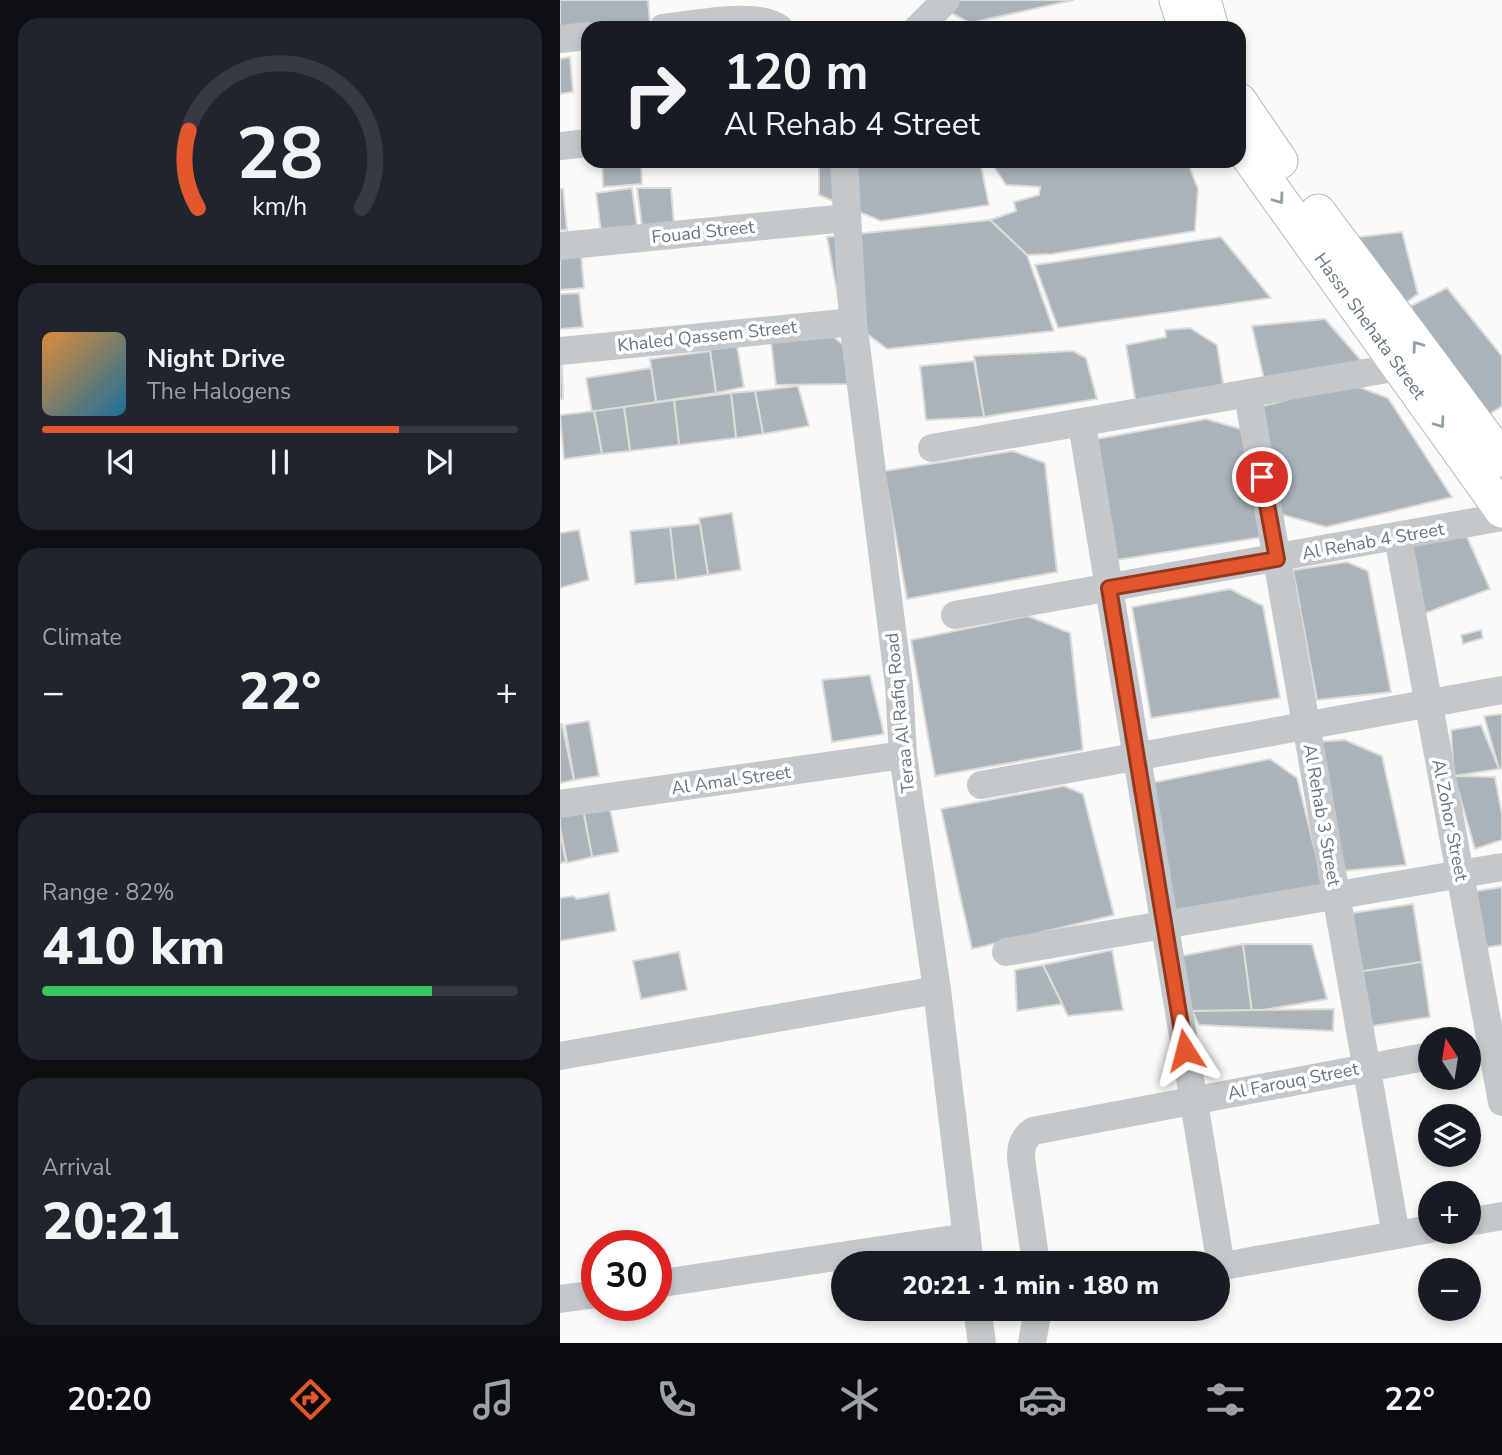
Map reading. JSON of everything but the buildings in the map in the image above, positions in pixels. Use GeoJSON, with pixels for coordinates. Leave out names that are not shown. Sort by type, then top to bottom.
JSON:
{"type":"FeatureCollection","features":[{"type":"Feature","properties":{"kind":"main road"},"geometry":{"type":"LineString","coordinates":[[1177,0],[1184,21]]}},
{"type":"Feature","properties":{"kind":"main road"},"geometry":{"type":"LineString","coordinates":[[1203,0],[1209,21]]}},
{"type":"Feature","properties":{"kind":"main road","name":"Hassn Shehata Street"},"geometry":{"type":"LineString","coordinates":[[1246,113],[1502,459]]}},
{"type":"Feature","properties":{"kind":"main road","name":"Hassn Shehata Street"},"geometry":{"type":"LineString","coordinates":[[1246,153],[1502,510]]}},
{"type":"Feature","properties":{"kind":"street"},"geometry":{"type":"LineString","coordinates":[[925,21],[946,0]]}},
{"type":"Feature","properties":{"kind":"street"},"geometry":{"type":"LineString","coordinates":[[560,39],[581,37]]}},
{"type":"Feature","properties":{"kind":"street"},"geometry":{"type":"LineString","coordinates":[[560,146],[581,144]]}},
{"type":"Feature","properties":{"kind":"street","name":"Teraa Al Rafiq Road"},"geometry":{"type":"LineString","coordinates":[[844,168],[853,322],[899,685],[902,755],[937,990],[968,1250]]}},
{"type":"Feature","properties":{"kind":"street","name":"Fouad Street"},"geometry":{"type":"LineString","coordinates":[[560,246],[846,218]]}},
{"type":"Feature","properties":{"kind":"street","name":"Khaled Qassem Street"},"geometry":{"type":"LineString","coordinates":[[560,351],[853,322]]}},
{"type":"Feature","properties":{"kind":"street"},"geometry":{"type":"LineString","coordinates":[[932,448],[1399,367]]}},
{"type":"Feature","properties":{"kind":"street","name":"Al Rehab 3 Street"},"geometry":{"type":"LineString","coordinates":[[1248,395],[1396,1235]]}},
{"type":"Feature","properties":{"kind":"street"},"geometry":{"type":"LineString","coordinates":[[1082,424],[1218,1251]]}},
{"type":"Feature","properties":{"kind":"street","name":"Al Rehab 4 Street"},"geometry":{"type":"LineString","coordinates":[[955,615],[1502,517]]}},
{"type":"Feature","properties":{"kind":"street","name":"Al Zohor Street"},"geometry":{"type":"LineString","coordinates":[[1398,537],[1460,874],[1487,1045],[1502,1102]]}},
{"type":"Feature","properties":{"kind":"street"},"geometry":{"type":"LineString","coordinates":[[981,785],[1502,690]]}},
{"type":"Feature","properties":{"kind":"street","name":"Al Amal Street"},"geometry":{"type":"LineString","coordinates":[[560,804],[902,755]]}},
{"type":"Feature","properties":{"kind":"street"},"geometry":{"type":"LineString","coordinates":[[1006,952],[1502,867]]}},
{"type":"Feature","properties":{"kind":"street"},"geometry":{"type":"LineString","coordinates":[[560,1056],[937,990]]}},
{"type":"Feature","properties":{"kind":"street","name":"Al Farouq Street"},"geometry":{"type":"LineString","coordinates":[[1034,1251],[1021,1158],[1023,1142],[1033,1131],[1418,1057]]}},
{"type":"Feature","properties":{"kind":"street"},"geometry":{"type":"LineString","coordinates":[[1481,1220],[1502,1216]]}},
{"type":"Feature","properties":{"kind":"street"},"geometry":{"type":"LineString","coordinates":[[1230,1264],[1418,1231]]}},
{"type":"Feature","properties":{"kind":"street"},"geometry":{"type":"LineString","coordinates":[[672,1282],[968,1250]]}},
{"type":"Feature","properties":{"kind":"street"},"geometry":{"type":"LineString","coordinates":[[560,1299],[581,1296]]}},
{"type":"Feature","properties":{"kind":"street"},"geometry":{"type":"LineString","coordinates":[[979,1321],[982,1343]]}},
{"type":"Feature","properties":{"kind":"street"},"geometry":{"type":"LineString","coordinates":[[1032,1343],[1036,1321]]}},
{"type":"Feature","properties":{"kind":"route"},"geometry":{"type":"LineString","coordinates":[[1185,1050],[1109,588],[1277,559],[1262,477]]}}]}
